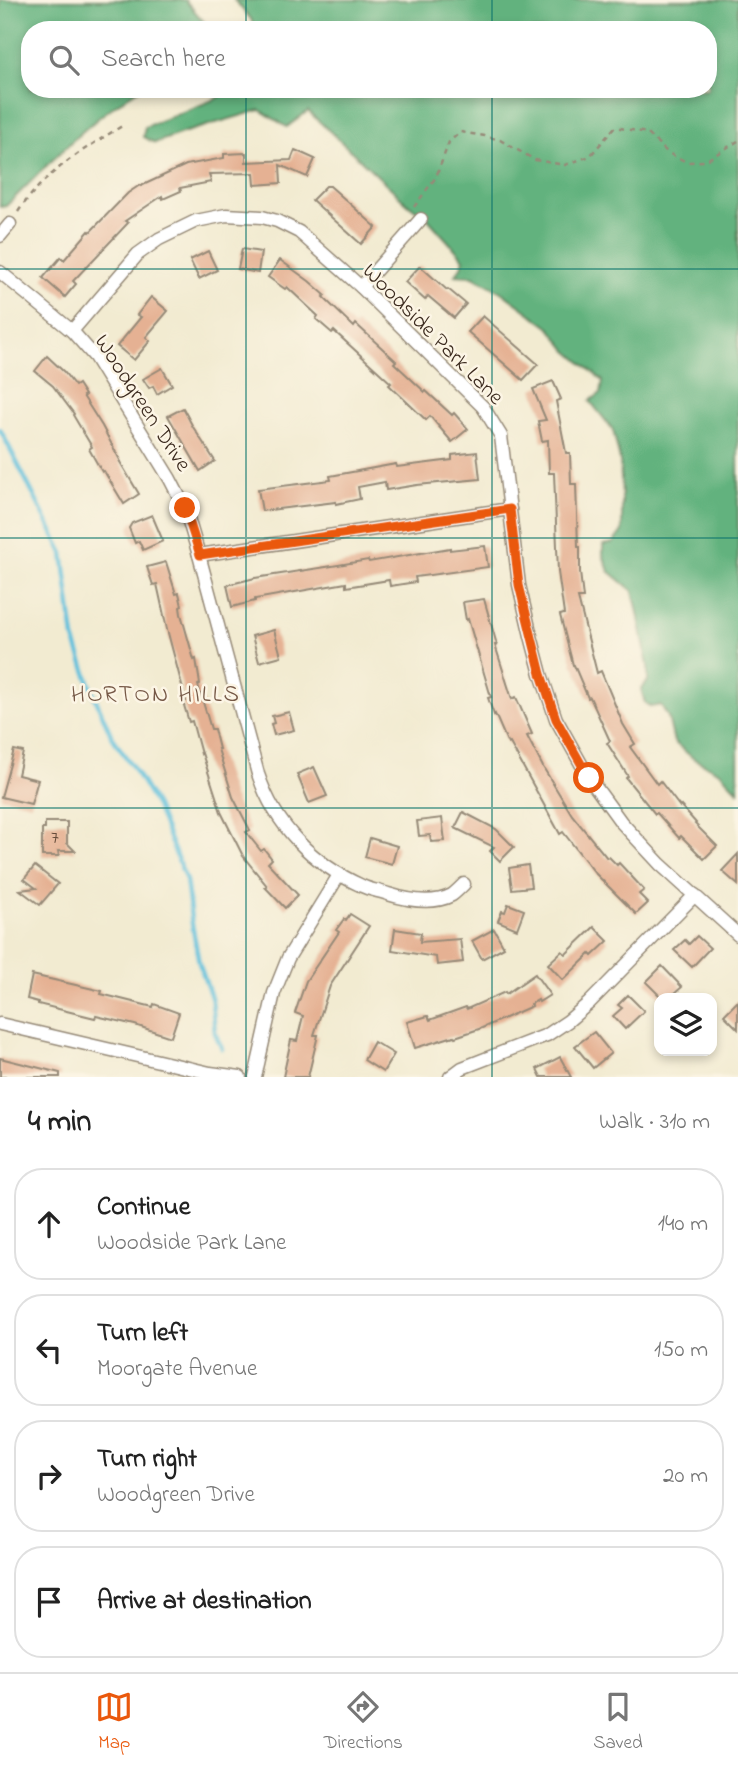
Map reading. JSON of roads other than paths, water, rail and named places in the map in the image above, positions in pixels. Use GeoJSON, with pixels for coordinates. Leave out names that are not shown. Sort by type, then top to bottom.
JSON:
{"type":"FeatureCollection","features":[{"type":"Feature","properties":{"kind":"street"},"geometry":{"type":"LineString","coordinates":[[361,287],[416,214]]}},
{"type":"Feature","properties":{"kind":"street","name":"Woodside Park Lane"},"geometry":{"type":"LineString","coordinates":[[72,331],[138,254],[159,239],[196,221],[226,215],[261,217],[277,221],[299,232],[361,287],[483,407],[501,436],[519,585],[541,674],[556,719],[589,778],[621,822],[660,864],[738,934]]}},
{"type":"Feature","properties":{"kind":"street"},"geometry":{"type":"LineString","coordinates":[[0,236],[10,224]]}},
{"type":"Feature","properties":{"kind":"street","name":"Woodgreen Drive"},"geometry":{"type":"LineString","coordinates":[[0,272],[72,331],[95,357],[185,508],[264,792],[284,825],[313,857],[365,888],[405,899],[440,899],[453,895],[464,884]]}},
{"type":"Feature","properties":{"kind":"street"},"geometry":{"type":"LineString","coordinates":[[200,555],[510,509]]}},
{"type":"Feature","properties":{"kind":"street"},"geometry":{"type":"LineString","coordinates":[[256,1077],[275,993],[288,958],[339,874]]}},
{"type":"Feature","properties":{"kind":"street"},"geometry":{"type":"LineString","coordinates":[[450,1077],[462,1068],[547,1035],[568,1021],[695,895]]}},
{"type":"Feature","properties":{"kind":"street"},"geometry":{"type":"LineString","coordinates":[[0,1024],[210,1073],[240,1077]]}},
{"type":"Feature","properties":{"kind":"waterway"},"geometry":{"type":"LineString","coordinates":[[0,429],[63,553],[74,638],[93,693],[112,737],[156,806],[186,880],[199,963],[212,1000],[215,1033],[222,1049]]}},
{"type":"Feature","properties":{"kind":"district","name":"HORTON HILLS"},"geometry":{"type":"Point","coordinates":[156,693]}}]}
